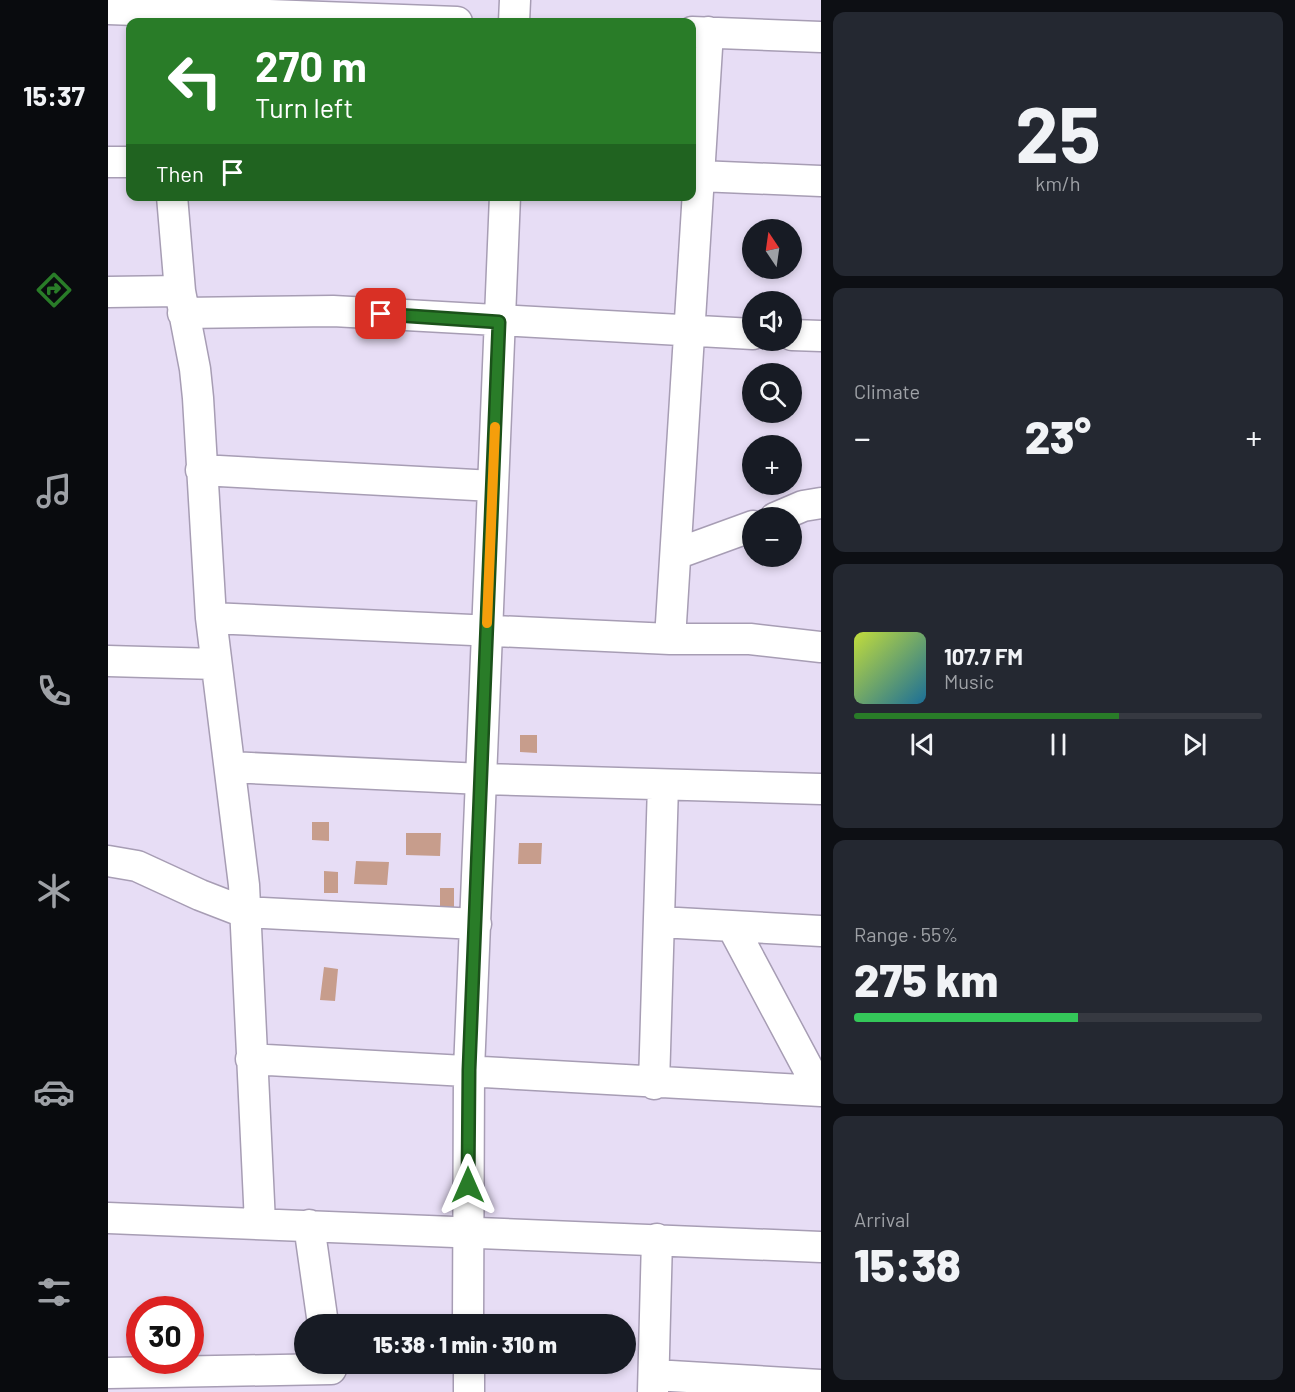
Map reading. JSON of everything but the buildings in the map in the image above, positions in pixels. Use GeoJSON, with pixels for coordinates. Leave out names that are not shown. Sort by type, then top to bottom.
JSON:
{"type":"FeatureCollection","features":[{"type":"Feature","properties":{"kind":"street"},"geometry":{"type":"LineString","coordinates":[[514,18],[515,0]]}},
{"type":"Feature","properties":{"kind":"street"},"geometry":{"type":"LineString","coordinates":[[108,9],[157,5],[386,18]]}},
{"type":"Feature","properties":{"kind":"street"},"geometry":{"type":"LineString","coordinates":[[670,639],[699,176],[700,32],[821,37]]}},
{"type":"Feature","properties":{"kind":"street"},"geometry":{"type":"LineString","coordinates":[[108,162],[126,162]]}},
{"type":"Feature","properties":{"kind":"street"},"geometry":{"type":"LineString","coordinates":[[699,176],[821,181]]}},
{"type":"Feature","properties":{"kind":"street"},"geometry":{"type":"LineString","coordinates":[[172,201],[182,302],[195,369],[211,618],[244,885],[260,1223]]}},
{"type":"Feature","properties":{"kind":"street"},"geometry":{"type":"LineString","coordinates":[[468,1314],[469,1070],[505,201]]}},
{"type":"Feature","properties":{"kind":"street"},"geometry":{"type":"LineString","coordinates":[[108,292],[182,302],[499,322],[742,333]]}},
{"type":"Feature","properties":{"kind":"street"},"geometry":{"type":"LineString","coordinates":[[802,335],[821,336]]}},
{"type":"Feature","properties":{"kind":"street"},"geometry":{"type":"LineString","coordinates":[[201,470],[493,486]]}},
{"type":"Feature","properties":{"kind":"street"},"geometry":{"type":"LineString","coordinates":[[801,507],[821,503]]}},
{"type":"Feature","properties":{"kind":"street"},"geometry":{"type":"LineString","coordinates":[[676,554],[742,530]]}},
{"type":"Feature","properties":{"kind":"street"},"geometry":{"type":"LineString","coordinates":[[211,618],[486,632],[670,639],[750,639],[821,647]]}},
{"type":"Feature","properties":{"kind":"street"},"geometry":{"type":"LineString","coordinates":[[108,661],[216,664]]}},
{"type":"Feature","properties":{"kind":"street"},"geometry":{"type":"LineString","coordinates":[[230,767],[482,779],[821,789]]}},
{"type":"Feature","properties":{"kind":"street"},"geometry":{"type":"LineString","coordinates":[[654,1084],[663,785]]}},
{"type":"Feature","properties":{"kind":"street"},"geometry":{"type":"LineString","coordinates":[[108,861],[136,866],[244,912],[476,924]]}},
{"type":"Feature","properties":{"kind":"street"},"geometry":{"type":"LineString","coordinates":[[660,921],[821,931]]}},
{"type":"Feature","properties":{"kind":"street"},"geometry":{"type":"LineString","coordinates":[[732,926],[820,1091]]}},
{"type":"Feature","properties":{"kind":"street"},"geometry":{"type":"LineString","coordinates":[[251,1059],[469,1070],[654,1084],[820,1091]]}},
{"type":"Feature","properties":{"kind":"street"},"geometry":{"type":"LineString","coordinates":[[108,1218],[821,1247]]}},
{"type":"Feature","properties":{"kind":"street"},"geometry":{"type":"LineString","coordinates":[[309,1225],[322,1314]]}},
{"type":"Feature","properties":{"kind":"street"},"geometry":{"type":"LineString","coordinates":[[657,1239],[654,1383],[821,1385]]}},
{"type":"Feature","properties":{"kind":"street"},"geometry":{"type":"LineString","coordinates":[[108,1372],[170,1382],[332,1375]]}},
{"type":"Feature","properties":{"kind":"street"},"geometry":{"type":"LineString","coordinates":[[469,1374],[469,1392]]}},
{"type":"Feature","properties":{"kind":"slow traffic"},"geometry":{"type":"LineString","coordinates":[[487,623],[495,427]]}},
{"type":"Feature","properties":{"kind":"route"},"geometry":{"type":"LineString","coordinates":[[381,314],[499,322],[469,1070],[468,1185]]}}]}
